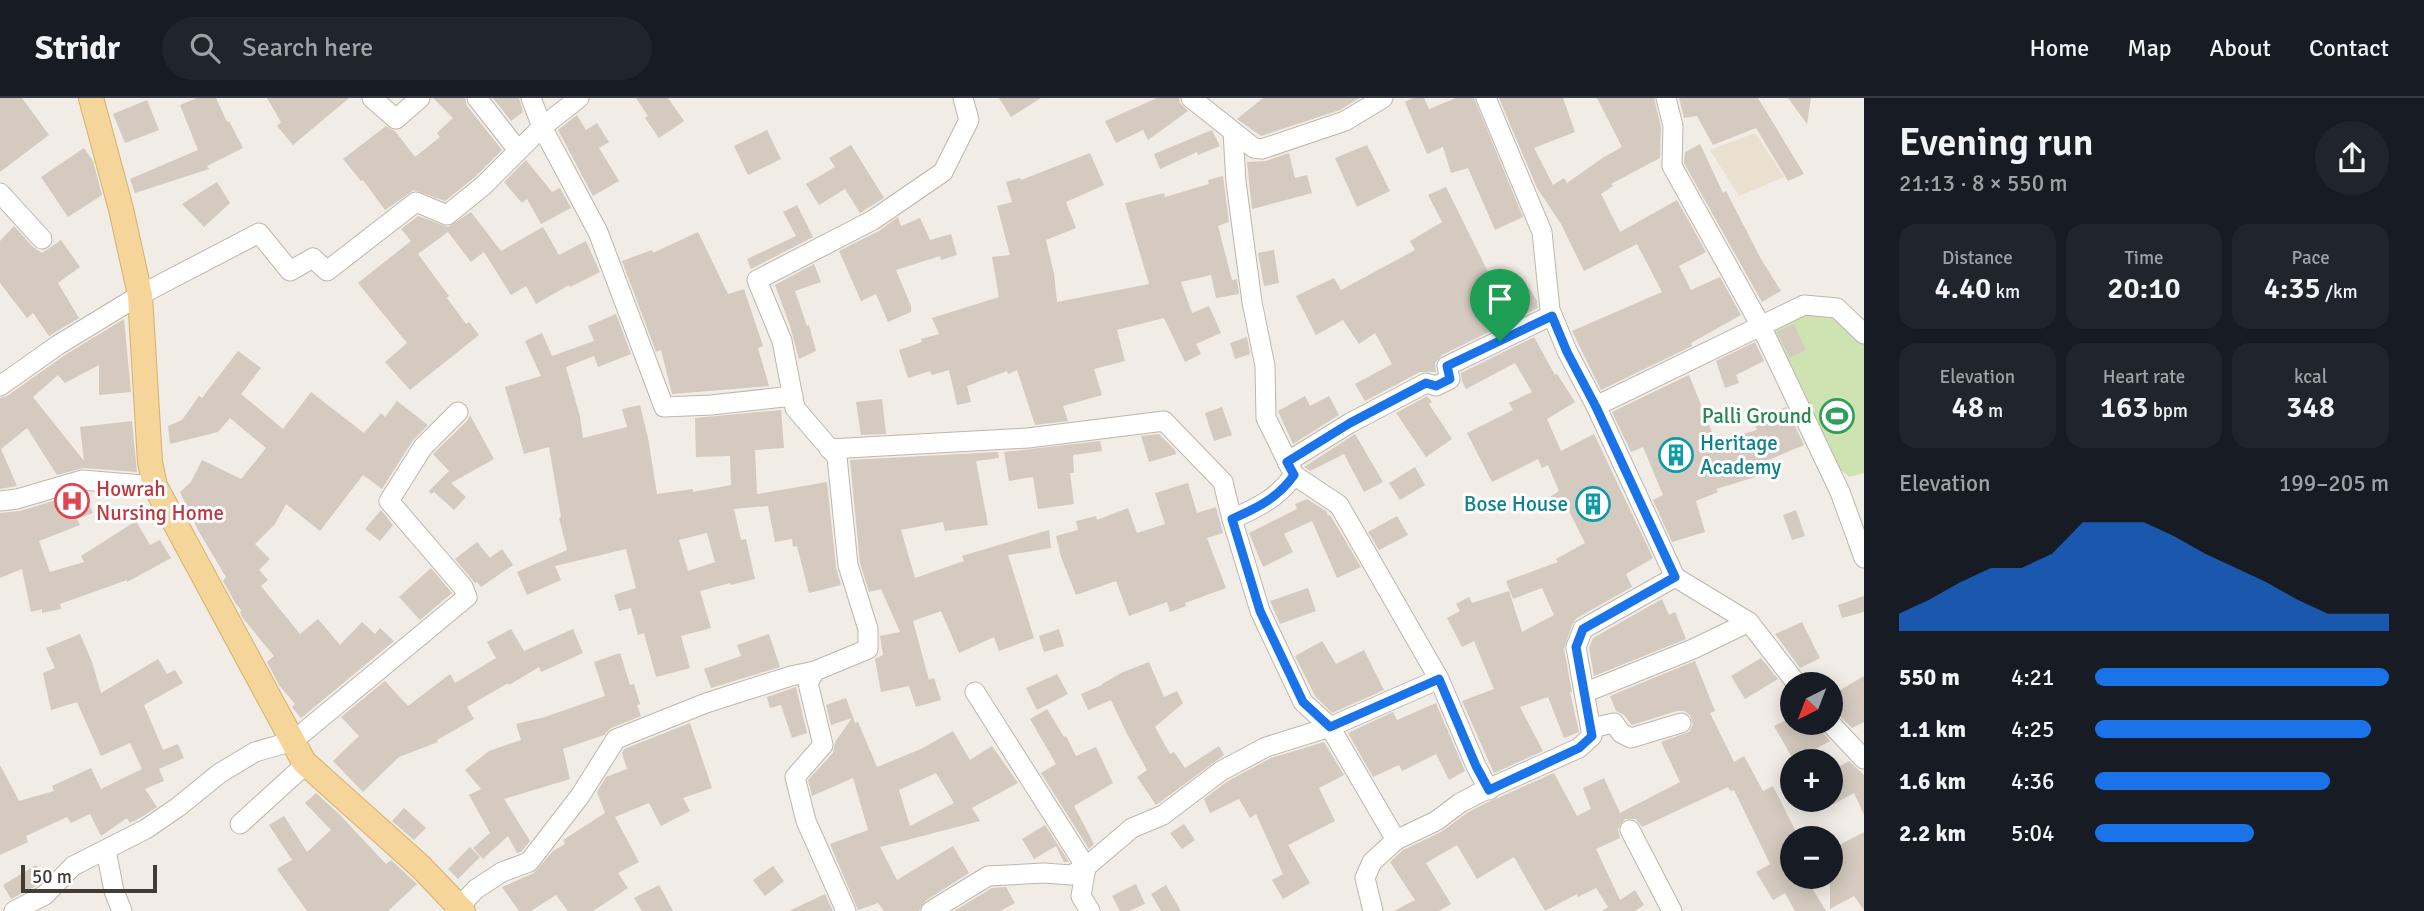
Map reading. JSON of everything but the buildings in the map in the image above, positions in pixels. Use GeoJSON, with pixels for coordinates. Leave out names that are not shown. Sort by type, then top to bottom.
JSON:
{"type":"FeatureCollection","features":[{"type":"Feature","properties":{"kind":"main road"},"geometry":{"type":"LineString","coordinates":[[96,99],[140,295],[150,462],[155,486],[306,764],[421,867],[459,910]]}},
{"type":"Feature","properties":{"kind":"street"},"geometry":{"type":"LineString","coordinates":[[372,98],[396,119],[420,98]]}},
{"type":"Feature","properties":{"kind":"street"},"geometry":{"type":"LineString","coordinates":[[477,98],[517,149]]}},
{"type":"Feature","properties":{"kind":"street"},"geometry":{"type":"LineString","coordinates":[[531,98],[542,127],[598,232],[664,407],[793,396]]}},
{"type":"Feature","properties":{"kind":"street"},"geometry":{"type":"LineString","coordinates":[[0,386],[58,345],[140,295],[259,233],[290,271],[313,258],[327,271],[416,202],[447,215],[483,187],[517,149],[579,98]]}},
{"type":"Feature","properties":{"kind":"street"},"geometry":{"type":"LineString","coordinates":[[459,910],[476,888],[502,872],[529,862],[580,796],[616,739],[706,703],[815,671],[868,649],[867,629],[848,565],[837,457],[795,408],[782,341],[757,280],[873,220],[943,172],[969,120],[963,98]]}},
{"type":"Feature","properties":{"kind":"street"},"geometry":{"type":"LineString","coordinates":[[1191,98],[1254,148],[1262,149],[1345,121],[1382,98]]}},
{"type":"Feature","properties":{"kind":"street"},"geometry":{"type":"LineString","coordinates":[[1486,98],[1542,232],[1552,316],[1675,577],[1749,622],[1788,672]]}},
{"type":"Feature","properties":{"kind":"street"},"geometry":{"type":"LineString","coordinates":[[1666,98],[1673,127],[1672,166],[1761,326],[1840,492],[1864,558]]}},
{"type":"Feature","properties":{"kind":"street"},"geometry":{"type":"LineString","coordinates":[[1233,132],[1236,181],[1252,302],[1265,366],[1266,418],[1290,468],[1339,505],[1439,679],[1489,790]]}},
{"type":"Feature","properties":{"kind":"street"},"geometry":{"type":"LineString","coordinates":[[0,193],[42,239]]}},
{"type":"Feature","properties":{"kind":"street"},"geometry":{"type":"LineString","coordinates":[[1596,407],[1804,305],[1837,308],[1864,334]]}},
{"type":"Feature","properties":{"kind":"street"},"geometry":{"type":"LineString","coordinates":[[1232,519],[1263,505],[1284,489],[1290,468],[1397,397],[1426,383],[1436,386],[1450,379],[1447,366],[1552,316]]}},
{"type":"Feature","properties":{"kind":"street"},"geometry":{"type":"LineString","coordinates":[[14,911],[45,895],[74,866],[146,829],[219,773],[255,752],[293,741],[467,597],[463,587],[389,501],[423,447],[458,412]]}},
{"type":"Feature","properties":{"kind":"street"},"geometry":{"type":"LineString","coordinates":[[830,449],[1028,438],[1164,421],[1223,482],[1260,611],[1303,702],[1330,727],[1396,840]]}},
{"type":"Feature","properties":{"kind":"street"},"geometry":{"type":"LineString","coordinates":[[0,501],[17,499],[82,480],[155,486]]}},
{"type":"Feature","properties":{"kind":"street"},"geometry":{"type":"LineString","coordinates":[[1373,911],[1365,878],[1372,862],[1396,840],[1436,821],[1460,803],[1579,748],[1592,736],[1576,647],[1583,629],[1675,577]]}},
{"type":"Feature","properties":{"kind":"street"},"geometry":{"type":"LineString","coordinates":[[1584,693],[1693,649],[1749,622]]}},
{"type":"Feature","properties":{"kind":"street"},"geometry":{"type":"LineString","coordinates":[[815,671],[808,683],[823,745],[795,777],[806,821],[846,911]]}},
{"type":"Feature","properties":{"kind":"street"},"geometry":{"type":"LineString","coordinates":[[932,911],[988,876],[1044,873],[1071,875],[1086,867],[1132,828],[1163,815],[1221,771],[1266,747],[1330,727],[1439,679]]}},
{"type":"Feature","properties":{"kind":"street"},"geometry":{"type":"LineString","coordinates":[[975,692],[1086,867],[1081,896],[1090,911]]}},
{"type":"Feature","properties":{"kind":"street"},"geometry":{"type":"LineString","coordinates":[[1591,728],[1614,723],[1621,733],[1631,738],[1681,723]]}},
{"type":"Feature","properties":{"kind":"street"},"geometry":{"type":"LineString","coordinates":[[1841,735],[1864,759]]}},
{"type":"Feature","properties":{"kind":"street"},"geometry":{"type":"LineString","coordinates":[[240,824],[306,764]]}},
{"type":"Feature","properties":{"kind":"street"},"geometry":{"type":"LineString","coordinates":[[1630,830],[1672,911]]}},
{"type":"Feature","properties":{"kind":"street"},"geometry":{"type":"LineString","coordinates":[[106,850],[114,891],[122,911]]}},
{"type":"Feature","properties":{"kind":"street"},"geometry":{"type":"LineString","coordinates":[[0,905],[3,911]]}},
{"type":"Feature","properties":{"kind":"shaded area"},"geometry":{"type":"Polygon","coordinates":[[[1755,133],[1784,177],[1739,196],[1710,150],[1755,133]]]}},
{"type":"Feature","properties":{"kind":"green space","name":"Palli Ground"},"geometry":{"type":"Polygon","coordinates":[[[1804,310],[1836,316],[1864,341],[1864,473],[1849,477],[1831,461],[1768,326],[1804,310]]]}},
{"type":"Feature","properties":{"kind":"place","name":"Palli Ground"},"geometry":{"type":"Point","coordinates":[1837,416]}},
{"type":"Feature","properties":{"kind":"place","name":"Heritage Academy"},"geometry":{"type":"Point","coordinates":[1676,455]}},
{"type":"Feature","properties":{"kind":"place","name":"Howrah Nursing Home"},"geometry":{"type":"Point","coordinates":[72,501]}},
{"type":"Feature","properties":{"kind":"place","name":"Bose House"},"geometry":{"type":"Point","coordinates":[1593,504]}},
{"type":"Feature","properties":{"kind":"route"},"geometry":{"type":"LineString","coordinates":[[1552,316],[1675,577],[1583,629],[1576,647],[1592,736],[1579,748],[1489,790],[1439,679],[1330,727],[1303,702],[1260,611],[1232,519],[1263,505],[1284,489],[1294,475],[1287,462],[1397,397],[1426,383],[1436,386],[1450,379],[1447,366],[1500,341],[1552,316]]}}]}
